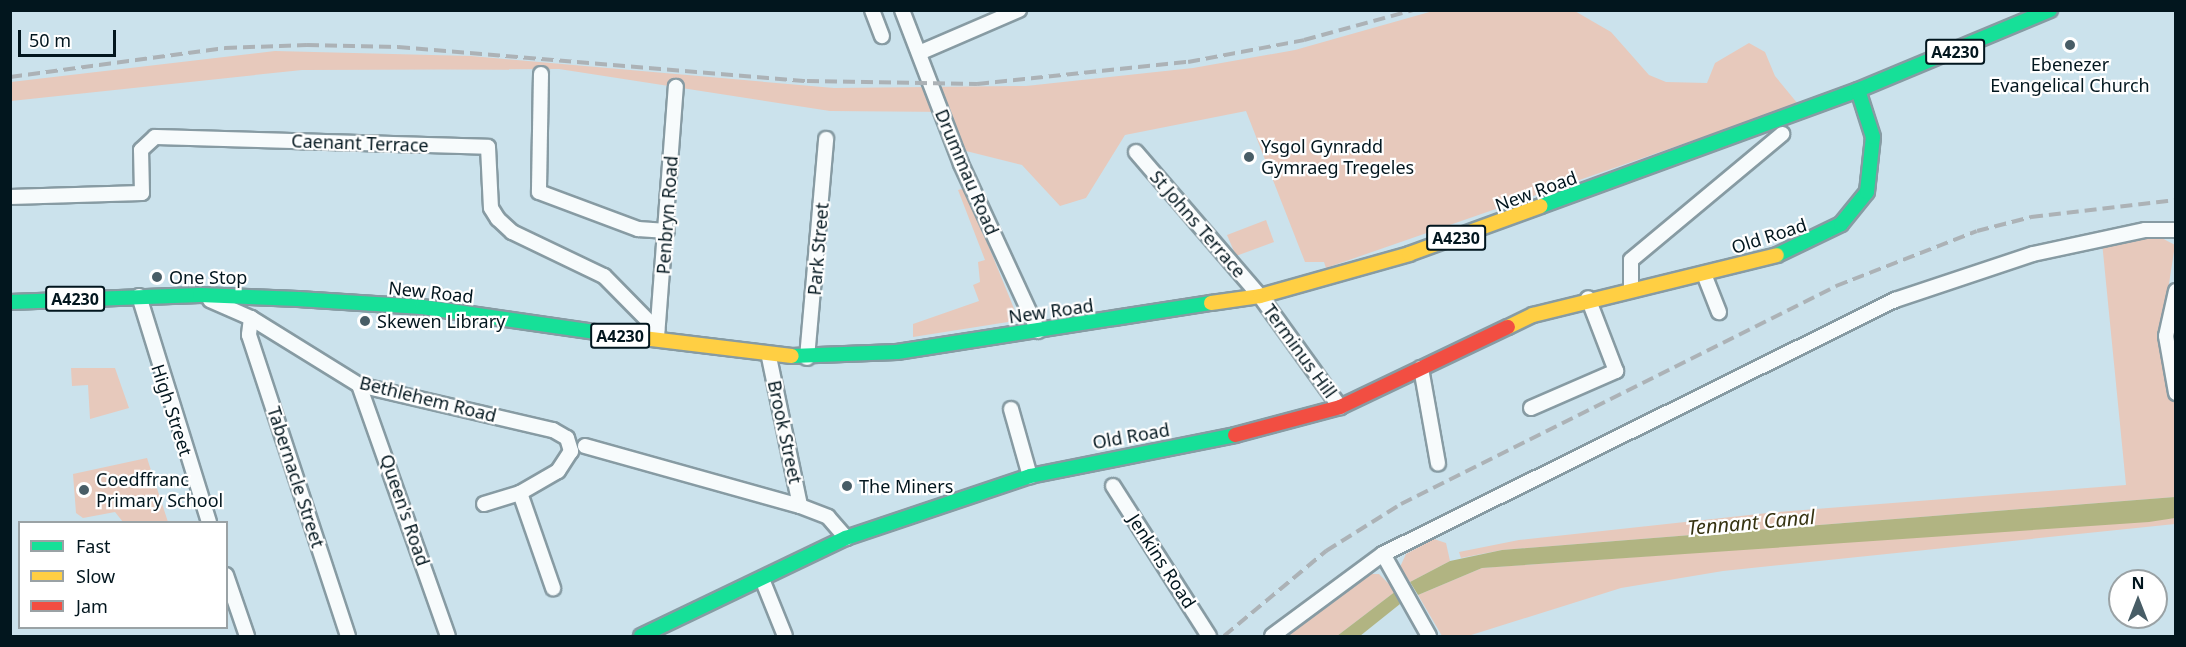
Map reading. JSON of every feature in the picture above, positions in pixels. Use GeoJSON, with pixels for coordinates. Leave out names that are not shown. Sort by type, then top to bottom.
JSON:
{"type":"FeatureCollection","features":[{"type":"Feature","properties":{"kind":"main road","name":"New Road"},"geometry":{"type":"LineString","coordinates":[[10,302],[200,295],[422,307],[657,336],[769,357],[807,358],[897,352],[1260,296],[1526,214],[1858,90],[2050,10]]}},
{"type":"Feature","properties":{"kind":"main road","name":"Old Road"},"geometry":{"type":"LineString","coordinates":[[641,636],[846,538],[1030,476],[1084,462],[1236,437],[1340,407],[1533,315],[1631,287],[1704,274],[1793,251],[1820,238],[1851,214],[1866,192],[1874,166],[1873,137],[1858,90]]}},
{"type":"Feature","properties":{"kind":"street"},"geometry":{"type":"LineString","coordinates":[[872,10],[882,36]]}},
{"type":"Feature","properties":{"kind":"street","name":"Drummau Road"},"geometry":{"type":"LineString","coordinates":[[902,10],[961,164],[1038,331]]}},
{"type":"Feature","properties":{"kind":"street"},"geometry":{"type":"LineString","coordinates":[[920,53],[1018,10]]}},
{"type":"Feature","properties":{"kind":"street"},"geometry":{"type":"LineString","coordinates":[[542,74],[539,192],[638,229],[667,231]]}},
{"type":"Feature","properties":{"kind":"street","name":"Penbryn Road"},"geometry":{"type":"LineString","coordinates":[[657,336],[667,231],[676,87]]}},
{"type":"Feature","properties":{"kind":"street"},"geometry":{"type":"LineString","coordinates":[[1631,287],[1631,260],[1782,134]]}},
{"type":"Feature","properties":{"kind":"street","name":"Caenant Terrace"},"geometry":{"type":"LineString","coordinates":[[10,197],[142,193],[141,150],[155,137],[488,147],[491,207],[513,232],[604,276],[657,336]]}},
{"type":"Feature","properties":{"kind":"street","name":"Park Street"},"geometry":{"type":"LineString","coordinates":[[807,358],[826,139]]}},
{"type":"Feature","properties":{"kind":"street","name":"St Johns Terrace"},"geometry":{"type":"LineString","coordinates":[[1136,152],[1260,296]]}},
{"type":"Feature","properties":{"kind":"street"},"geometry":{"type":"LineString","coordinates":[[1272,636],[1383,554],[1918,291],[2082,242],[2175,230]]}},
{"type":"Feature","properties":{"kind":"street"},"geometry":{"type":"LineString","coordinates":[[1704,274],[1719,312]]}},
{"type":"Feature","properties":{"kind":"street"},"geometry":{"type":"LineString","coordinates":[[2175,291],[2166,336],[2175,393]]}},
{"type":"Feature","properties":{"kind":"street","name":"Bethlehem Road"},"geometry":{"type":"LineString","coordinates":[[200,295],[251,318],[359,385],[553,430],[567,438],[571,451],[558,471],[520,493]]}},
{"type":"Feature","properties":{"kind":"street","name":"High Street"},"geometry":{"type":"LineString","coordinates":[[139,296],[209,521]]}},
{"type":"Feature","properties":{"kind":"street","name":"Terminus Hill"},"geometry":{"type":"LineString","coordinates":[[1260,296],[1340,407]]}},
{"type":"Feature","properties":{"kind":"street"},"geometry":{"type":"LineString","coordinates":[[1531,408],[1616,371],[1588,298]]}},
{"type":"Feature","properties":{"kind":"street","name":"Tabernacle Street"},"geometry":{"type":"LineString","coordinates":[[251,318],[249,335],[348,636]]}},
{"type":"Feature","properties":{"kind":"street","name":"Brook Street"},"geometry":{"type":"LineString","coordinates":[[769,357],[800,506]]}},
{"type":"Feature","properties":{"kind":"street"},"geometry":{"type":"LineString","coordinates":[[1421,368],[1438,463]]}},
{"type":"Feature","properties":{"kind":"street","name":"Queen's Road"},"geometry":{"type":"LineString","coordinates":[[359,385],[448,636]]}},
{"type":"Feature","properties":{"kind":"street"},"geometry":{"type":"LineString","coordinates":[[1011,410],[1030,476]]}},
{"type":"Feature","properties":{"kind":"street"},"geometry":{"type":"LineString","coordinates":[[585,446],[800,506],[828,517],[846,538]]}},
{"type":"Feature","properties":{"kind":"street","name":"Jenkins Road"},"geometry":{"type":"LineString","coordinates":[[1113,486],[1208,634]]}},
{"type":"Feature","properties":{"kind":"street"},"geometry":{"type":"LineString","coordinates":[[484,504],[520,493],[554,588]]}},
{"type":"Feature","properties":{"kind":"street"},"geometry":{"type":"LineString","coordinates":[[1383,554],[1429,636]]}},
{"type":"Feature","properties":{"kind":"street"},"geometry":{"type":"LineString","coordinates":[[762,579],[785,636]]}},
{"type":"Feature","properties":{"kind":"street"},"geometry":{"type":"LineString","coordinates":[[228,580],[247,636]]}},
{"type":"Feature","properties":{"kind":"shaded area"},"geometry":{"type":"Polygon","coordinates":[[[1573,10],[1611,32],[1649,75],[1666,82],[1707,83],[1715,63],[1749,43],[1765,52],[1775,76],[1798,104],[1326,268],[1324,262],[1305,262],[1246,111],[1125,135],[1086,198],[1060,206],[1022,165],[966,151],[950,112],[830,111],[559,69],[302,70],[11,101],[11,82],[275,51],[471,56],[834,88],[1026,86],[1193,68],[1295,50],[1433,11],[1573,10]]]}},
{"type":"Feature","properties":{"kind":"shaded area"},"geometry":{"type":"Polygon","coordinates":[[[965,188],[1015,311],[1008,322],[913,337],[913,324],[979,301],[973,285],[980,282],[978,262],[985,260],[958,190],[965,188]]]}},
{"type":"Feature","properties":{"kind":"shaded area"},"geometry":{"type":"Polygon","coordinates":[[[1266,220],[1274,242],[1236,256],[1227,235],[1266,220]]]}},
{"type":"Feature","properties":{"kind":"shaded area"},"geometry":{"type":"Polygon","coordinates":[[[2156,235],[2175,245],[2159,348],[2175,406],[2175,497],[1502,550],[1461,558],[1459,552],[1519,540],[1777,512],[2126,485],[2102,242],[2156,235]]]}},
{"type":"Feature","properties":{"kind":"shaded area"},"geometry":{"type":"Polygon","coordinates":[[[71,368],[115,368],[129,408],[90,419],[88,385],[72,386],[71,368]]]}},
{"type":"Feature","properties":{"kind":"shaded area"},"geometry":{"type":"Polygon","coordinates":[[[147,458],[168,521],[122,521],[115,512],[83,518],[76,513],[73,474],[147,458]]]}},
{"type":"Feature","properties":{"kind":"shaded area"},"geometry":{"type":"Polygon","coordinates":[[[2175,497],[2175,518],[2149,522],[1482,568],[1418,595],[1410,582],[1450,561],[1502,550],[2175,497]]]}},
{"type":"Feature","properties":{"kind":"shaded area"},"geometry":{"type":"Polygon","coordinates":[[[2175,518],[2175,524],[1723,571],[1621,588],[1468,636],[1442,636],[1418,595],[1482,568],[2175,518]]]}},
{"type":"Feature","properties":{"kind":"shaded area"},"geometry":{"type":"Polygon","coordinates":[[[1434,539],[1446,543],[1450,561],[1410,582],[1400,567],[1406,554],[1434,539]]]}},
{"type":"Feature","properties":{"kind":"shaded area"},"geometry":{"type":"Polygon","coordinates":[[[1363,574],[1379,574],[1396,591],[1337,636],[1285,636],[1363,574]]]}},
{"type":"Feature","properties":{"kind":"shaded area"},"geometry":{"type":"Polygon","coordinates":[[[1396,591],[1400,604],[1360,636],[1337,636],[1396,591]]]}},
{"type":"Feature","properties":{"kind":"railway"},"geometry":{"type":"LineString","coordinates":[[10,77],[225,48],[307,45],[398,47],[807,81],[977,84],[1188,62],[1304,40],[1414,10]]}},
{"type":"Feature","properties":{"kind":"railway"},"geometry":{"type":"LineString","coordinates":[[1224,636],[1326,551],[1401,504],[1836,286],[1977,231],[2031,217],[2176,200]]}},
{"type":"Feature","properties":{"kind":"traffic: fast"},"geometry":{"type":"LineString","coordinates":[[1541,206],[1858,90],[2050,10]]}},
{"type":"Feature","properties":{"kind":"traffic: fast"},"geometry":{"type":"LineString","coordinates":[[1777,255],[1841,224],[1867,192],[1873,137],[1858,90]]}},
{"type":"Feature","properties":{"kind":"traffic: fast"},"geometry":{"type":"LineString","coordinates":[[10,302],[200,295],[298,299],[422,307],[610,334]]}},
{"type":"Feature","properties":{"kind":"traffic: fast"},"geometry":{"type":"LineString","coordinates":[[792,356],[897,352],[1211,303]]}},
{"type":"Feature","properties":{"kind":"traffic: fast"},"geometry":{"type":"LineString","coordinates":[[641,636],[846,538],[1030,476],[1235,435]]}},
{"type":"Feature","properties":{"kind":"traffic: slow"},"geometry":{"type":"LineString","coordinates":[[1211,303],[1260,296],[1409,254],[1541,206]]}},
{"type":"Feature","properties":{"kind":"traffic: slow"},"geometry":{"type":"LineString","coordinates":[[1508,327],[1533,315],[1777,255]]}},
{"type":"Feature","properties":{"kind":"traffic: slow"},"geometry":{"type":"LineString","coordinates":[[610,334],[792,356]]}},
{"type":"Feature","properties":{"kind":"traffic: jam"},"geometry":{"type":"LineString","coordinates":[[1235,435],[1340,407],[1508,327]]}},
{"type":"Feature","properties":{"kind":"place","name":"Ebenezer Evangelical Church"},"geometry":{"type":"Point","coordinates":[2070,45]}},
{"type":"Feature","properties":{"kind":"place","name":"Ysgol Gynradd Gymraeg Tregeles"},"geometry":{"type":"Point","coordinates":[1249,157]}},
{"type":"Feature","properties":{"kind":"place","name":"One Stop"},"geometry":{"type":"Point","coordinates":[157,277]}},
{"type":"Feature","properties":{"kind":"place","name":"Skewen Library"},"geometry":{"type":"Point","coordinates":[365,321]}},
{"type":"Feature","properties":{"kind":"place","name":"The Miners"},"geometry":{"type":"Point","coordinates":[847,486]}},
{"type":"Feature","properties":{"kind":"place","name":"Coedffranc Primary School"},"geometry":{"type":"Point","coordinates":[84,490]}},
{"type":"Feature","properties":{"kind":"water label","name":"Tennant Canal"},"geometry":{"type":"Point","coordinates":[1751,522]}}]}
